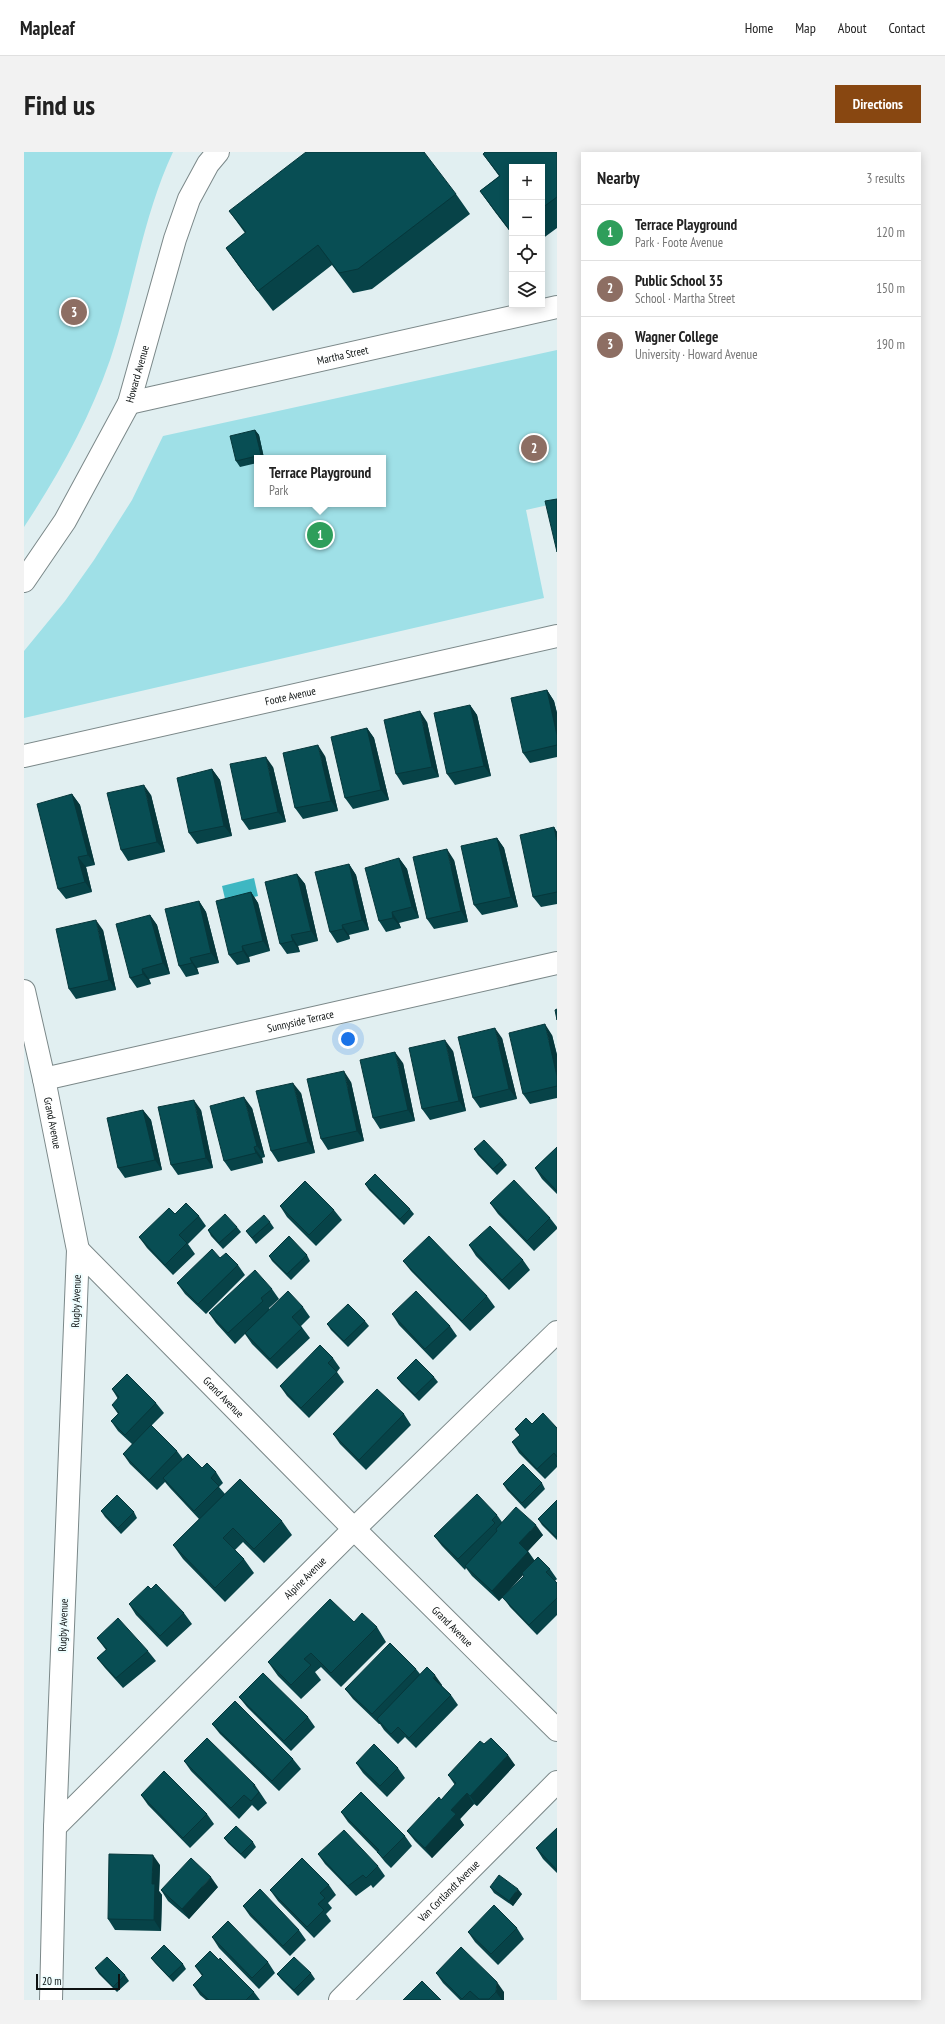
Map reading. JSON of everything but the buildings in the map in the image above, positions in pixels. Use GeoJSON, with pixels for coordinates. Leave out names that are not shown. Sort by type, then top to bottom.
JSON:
{"type":"FeatureCollection","features":[{"type":"Feature","properties":{"kind":"street","name":"Howard Avenue"},"geometry":{"type":"LineString","coordinates":[[24,581],[65,521],[129,403],[175,239],[189,199],[208,164],[218,152]]}},
{"type":"Feature","properties":{"kind":"street","name":"Martha Street"},"geometry":{"type":"LineString","coordinates":[[129,403],[557,307]]}},
{"type":"Feature","properties":{"kind":"street","name":"Foote Avenue"},"geometry":{"type":"LineString","coordinates":[[24,756],[557,636]]}},
{"type":"Feature","properties":{"kind":"street","name":"Sunnyside Terrace"},"geometry":{"type":"LineString","coordinates":[[44,1079],[557,963]]}},
{"type":"Feature","properties":{"kind":"street","name":"Grand Avenue"},"geometry":{"type":"LineString","coordinates":[[24,991],[44,1079],[78,1250],[354,1529],[557,1730]]}},
{"type":"Feature","properties":{"kind":"street","name":"Rugby Avenue"},"geometry":{"type":"LineString","coordinates":[[51,2000],[55,1827],[78,1250]]}},
{"type":"Feature","properties":{"kind":"street","name":"Alpine Avenue"},"geometry":{"type":"LineString","coordinates":[[55,1827],[354,1529],[557,1332]]}},
{"type":"Feature","properties":{"kind":"street","name":"Van Cortlandt Avenue"},"geometry":{"type":"LineString","coordinates":[[340,2000],[557,1782]]}},
{"type":"Feature","properties":{"kind":"shaded area"},"geometry":{"type":"Polygon","coordinates":[[[24,152],[173,152],[153,203],[118,334],[102,382],[83,425],[61,467],[24,527],[24,152]]]}},
{"type":"Feature","properties":{"kind":"shaded area"},"geometry":{"type":"Polygon","coordinates":[[[557,350],[557,503],[526,510],[544,598],[24,718],[24,651],[65,601],[94,560],[132,500],[163,436],[557,350]]]}},
{"type":"Feature","properties":{"kind":"shaded area"},"geometry":{"type":"Polygon","coordinates":[[[254,878],[258,896],[226,903],[222,886],[254,878]]]}},
{"type":"Feature","properties":{"kind":"place","name":"Wagner College"},"geometry":{"type":"Point","coordinates":[74,312]}},
{"type":"Feature","properties":{"kind":"place","name":"Public School 35"},"geometry":{"type":"Point","coordinates":[534,448]}},
{"type":"Feature","properties":{"kind":"place","name":"Terrace Playground"},"geometry":{"type":"Point","coordinates":[320,535]}}]}
